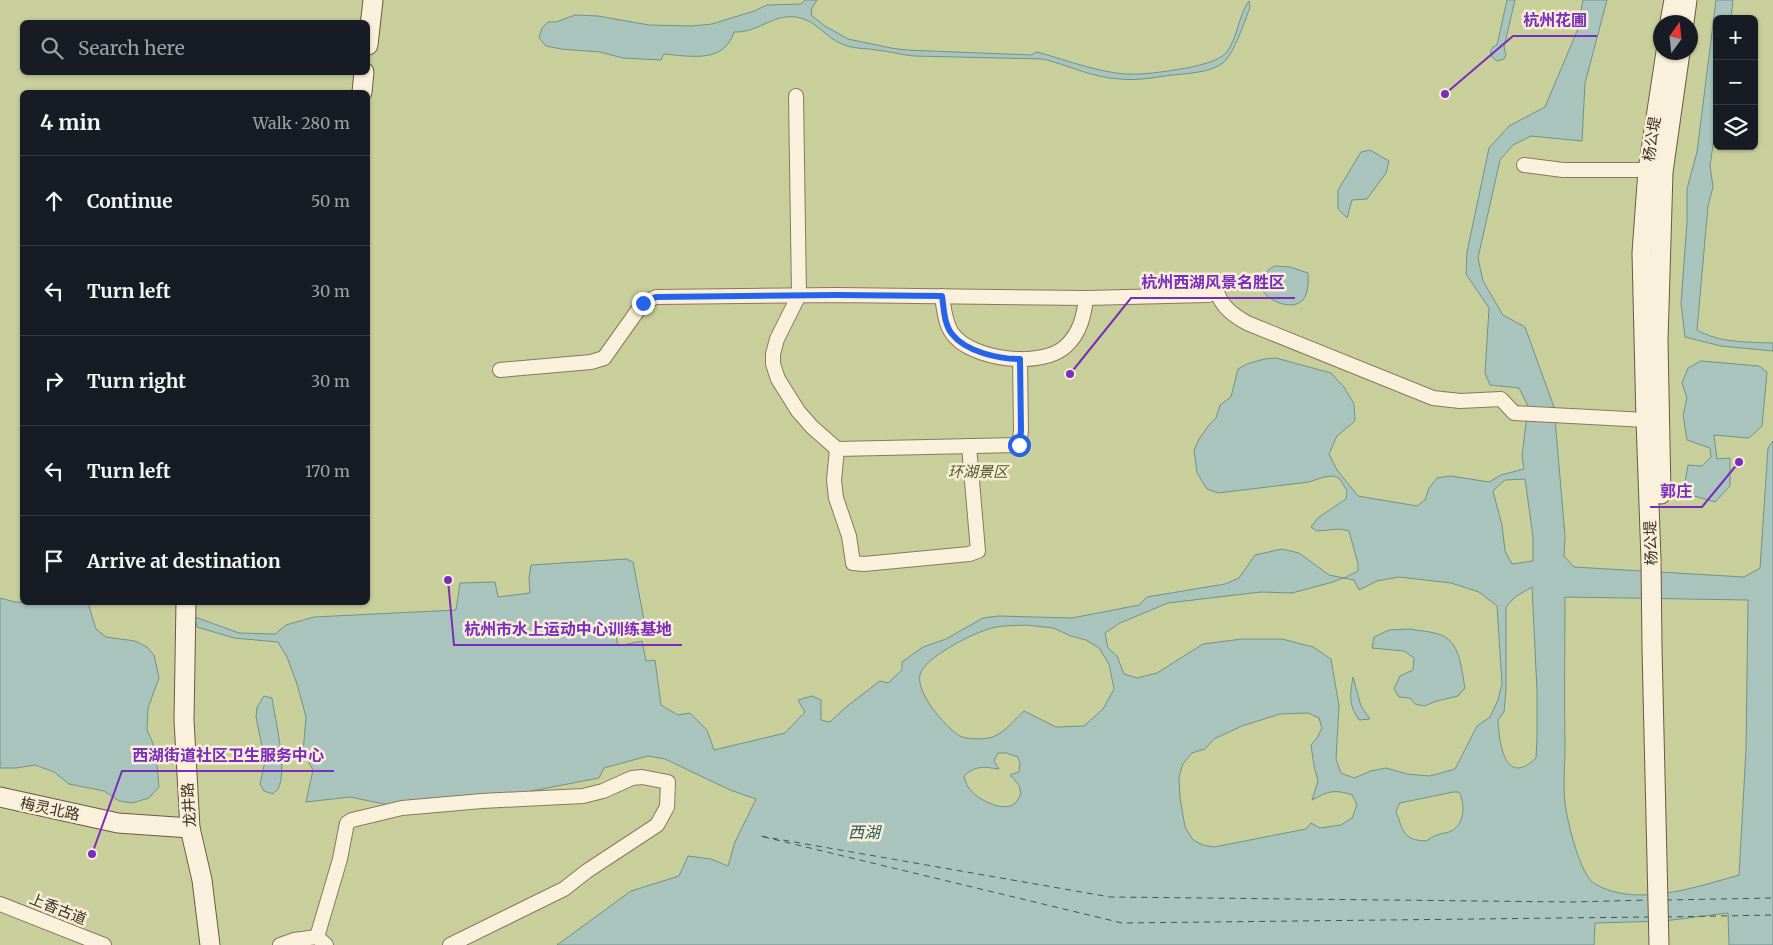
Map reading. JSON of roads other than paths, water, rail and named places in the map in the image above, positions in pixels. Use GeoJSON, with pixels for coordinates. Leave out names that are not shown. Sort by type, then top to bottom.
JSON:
{"type":"FeatureCollection","features":[{"type":"Feature","properties":{"kind":"main road"},"geometry":{"type":"LineString","coordinates":[[370,22],[372,0]]}},
{"type":"Feature","properties":{"kind":"main road"},"geometry":{"type":"LineString","coordinates":[[1671,15],[1674,0]]}},
{"type":"Feature","properties":{"kind":"main road"},"geometry":{"type":"LineString","coordinates":[[1685,15],[1688,0]]}},
{"type":"Feature","properties":{"kind":"main road","name":"杨公堤"},"geometry":{"type":"LineString","coordinates":[[1656,560],[1646,420],[1642,253],[1648,170],[1665,60]]}},
{"type":"Feature","properties":{"kind":"main road","name":"杨公堤"},"geometry":{"type":"LineString","coordinates":[[1665,937],[1656,560],[1658,341],[1663,172],[1679,60]]}},
{"type":"Feature","properties":{"kind":"main road"},"geometry":{"type":"LineString","coordinates":[[362,90],[364,75]]}},
{"type":"Feature","properties":{"kind":"main road","name":"龙井路"},"geometry":{"type":"LineString","coordinates":[[186,605],[184,720],[190,828],[202,880],[210,945]]}},
{"type":"Feature","properties":{"kind":"main road","name":"梅灵北路"},"geometry":{"type":"LineString","coordinates":[[0,797],[118,824],[190,828]]}},
{"type":"Feature","properties":{"kind":"street"},"geometry":{"type":"LineString","coordinates":[[796,96],[799,296],[777,339],[773,354],[773,364],[778,379],[798,411],[812,427],[838,449],[1019,445],[1021,431],[1020,359]]}},
{"type":"Feature","properties":{"kind":"street"},"geometry":{"type":"LineString","coordinates":[[1524,166],[1562,170],[1648,170]]}},
{"type":"Feature","properties":{"kind":"street"},"geometry":{"type":"LineString","coordinates":[[500,370],[591,362],[604,358],[643,303],[656,297],[942,296],[1086,298],[1208,295],[1217,292],[1221,303],[1234,315],[1257,328],[1433,398],[1460,401],[1501,399],[1514,413],[1646,420]]}},
{"type":"Feature","properties":{"kind":"street"},"geometry":{"type":"LineString","coordinates":[[942,296],[946,322],[952,334],[962,343],[982,353],[1006,359],[1030,359],[1051,354],[1065,348],[1082,323],[1086,298]]}},
{"type":"Feature","properties":{"kind":"street"},"geometry":{"type":"LineString","coordinates":[[838,449],[834,480],[836,498],[849,536],[853,563],[864,564],[969,554],[978,551],[969,446]]}},
{"type":"Feature","properties":{"kind":"street"},"geometry":{"type":"LineString","coordinates":[[280,945],[294,940],[322,941],[347,823],[352,820],[402,808],[482,801],[583,796],[603,791],[632,778],[668,782],[667,807],[657,825],[587,871],[564,889],[450,945]]}},
{"type":"Feature","properties":{"kind":"street","name":"上香古道"},"geometry":{"type":"LineString","coordinates":[[0,904],[104,945]]}},
{"type":"Feature","properties":{"kind":"water"},"geometry":{"type":"Polygon","coordinates":[[[805,0],[817,0],[812,8],[811,15],[825,26],[848,39],[906,50],[1031,55],[1037,52],[1105,71],[1134,74],[1187,68],[1208,63],[1223,56],[1230,47],[1242,13],[1249,1],[1250,7],[1232,52],[1219,66],[1200,72],[1133,80],[1090,74],[1043,59],[914,56],[854,48],[836,41],[810,22],[796,17],[780,18],[750,30],[734,32],[729,42],[714,54],[695,56],[664,54],[661,60],[623,58],[600,52],[561,49],[546,46],[539,38],[542,28],[548,22],[556,22],[575,15],[598,16],[649,25],[691,26],[712,24],[767,5],[801,4],[805,0]]]}},
{"type":"Feature","properties":{"kind":"water"},"geometry":{"type":"Polygon","coordinates":[[[1507,0],[1515,0],[1504,47],[1506,55],[1504,59],[1497,61],[1492,57],[1491,51],[1497,45],[1507,0]]]}},
{"type":"Feature","properties":{"kind":"water","name":"西湖"},"geometry":{"type":"Polygon","coordinates":[[[1583,0],[1607,0],[1585,83],[1582,141],[1531,136],[1513,145],[1500,160],[1478,258],[1483,281],[1503,315],[1525,327],[1554,407],[1565,536],[1564,556],[1574,567],[1744,577],[1760,568],[1768,448],[1773,441],[1773,945],[1729,945],[1728,913],[1664,921],[1595,923],[1594,945],[557,945],[631,891],[679,876],[688,856],[711,859],[728,866],[735,842],[756,799],[730,790],[665,759],[648,756],[604,768],[599,778],[526,792],[389,805],[350,797],[306,802],[313,770],[303,752],[306,717],[287,657],[278,642],[234,638],[197,627],[195,617],[239,633],[275,634],[286,625],[314,617],[456,610],[460,583],[495,582],[498,597],[530,593],[529,578],[531,565],[626,559],[633,562],[644,620],[614,626],[618,646],[642,641],[646,661],[655,660],[661,705],[678,715],[690,713],[707,730],[714,750],[785,733],[805,712],[798,700],[812,696],[821,700],[821,720],[830,722],[880,681],[888,683],[902,670],[902,662],[923,647],[946,639],[983,618],[998,616],[1072,618],[1139,605],[1147,597],[1225,584],[1239,578],[1255,555],[1282,549],[1299,553],[1329,575],[1344,578],[1358,571],[1358,564],[1349,531],[1340,529],[1317,531],[1311,527],[1319,517],[1346,499],[1347,491],[1340,479],[1334,476],[1324,477],[1309,482],[1218,493],[1207,489],[1197,473],[1194,450],[1199,439],[1216,418],[1220,405],[1231,397],[1238,369],[1264,359],[1276,358],[1331,373],[1344,387],[1354,404],[1355,421],[1337,436],[1329,454],[1337,470],[1358,496],[1417,506],[1425,500],[1429,488],[1437,478],[1451,476],[1489,482],[1501,475],[1524,469],[1522,456],[1528,406],[1519,388],[1490,385],[1485,373],[1489,308],[1466,274],[1467,252],[1489,148],[1509,126],[1545,107],[1577,31],[1583,0]],[[1525,479],[1505,480],[1493,491],[1502,525],[1505,551],[1512,564],[1533,561],[1533,537],[1525,479]],[[1399,577],[1377,581],[1359,590],[1354,580],[1343,578],[1292,593],[1261,592],[1168,603],[1120,623],[1105,633],[1108,648],[1117,656],[1124,674],[1137,678],[1157,673],[1203,644],[1242,639],[1282,639],[1313,647],[1331,659],[1339,706],[1336,759],[1341,773],[1354,778],[1371,771],[1386,768],[1407,774],[1430,776],[1455,769],[1477,726],[1490,717],[1498,700],[1502,684],[1497,606],[1479,592],[1451,583],[1399,577]],[[1532,587],[1515,597],[1506,607],[1506,690],[1504,712],[1498,720],[1502,750],[1511,765],[1517,768],[1526,766],[1536,758],[1537,691],[1532,587]],[[1565,597],[1564,781],[1568,822],[1579,859],[1589,879],[1595,884],[1611,891],[1648,895],[1705,885],[1739,875],[1746,750],[1748,600],[1565,597]],[[1026,625],[984,630],[974,635],[940,654],[923,668],[920,675],[922,691],[932,708],[958,735],[971,739],[995,736],[1024,711],[1056,727],[1084,726],[1103,709],[1114,689],[1109,664],[1099,648],[1086,640],[1053,628],[1026,625]],[[1308,713],[1280,714],[1242,726],[1214,739],[1205,749],[1192,753],[1183,764],[1179,777],[1180,798],[1185,827],[1193,840],[1203,845],[1214,847],[1306,829],[1311,823],[1320,828],[1341,825],[1352,818],[1357,805],[1352,795],[1332,792],[1312,800],[1318,781],[1311,745],[1322,728],[1319,718],[1308,713]],[[998,753],[994,761],[999,769],[980,768],[972,770],[964,776],[971,791],[982,800],[1003,807],[1009,806],[1016,802],[1021,794],[1019,785],[1010,775],[1019,772],[1020,764],[1018,757],[1006,753],[998,753]],[[1453,792],[1400,803],[1396,811],[1400,824],[1408,836],[1413,839],[1426,841],[1457,827],[1462,818],[1463,807],[1459,792],[1453,792]]]}},
{"type":"Feature","properties":{"kind":"water"},"geometry":{"type":"Polygon","coordinates":[[[1716,0],[1733,0],[1731,15],[1714,15],[1716,0]]]}},
{"type":"Feature","properties":{"kind":"water"},"geometry":{"type":"Polygon","coordinates":[[[1713,24],[1713,145],[1710,166],[1713,187],[1708,206],[1697,330],[1724,340],[1773,343],[1773,351],[1721,346],[1685,337],[1681,303],[1687,222],[1687,189],[1697,152],[1713,24]]]}},
{"type":"Feature","properties":{"kind":"water"},"geometry":{"type":"Polygon","coordinates":[[[1370,150],[1389,161],[1386,173],[1367,199],[1352,200],[1347,218],[1338,209],[1338,190],[1361,152],[1370,150]]]}},
{"type":"Feature","properties":{"kind":"water"},"geometry":{"type":"Polygon","coordinates":[[[1275,266],[1290,267],[1308,273],[1308,287],[1303,300],[1296,304],[1287,305],[1268,297],[1262,290],[1260,282],[1264,274],[1275,266]]]}},
{"type":"Feature","properties":{"kind":"water"},"geometry":{"type":"Polygon","coordinates":[[[1701,361],[1759,366],[1767,372],[1762,426],[1749,438],[1714,435],[1717,459],[1730,458],[1730,486],[1715,502],[1687,494],[1685,482],[1688,465],[1702,466],[1711,457],[1710,448],[1687,440],[1683,415],[1687,398],[1682,383],[1688,368],[1701,361]]]}},
{"type":"Feature","properties":{"kind":"water"},"geometry":{"type":"Polygon","coordinates":[[[0,598],[20,602],[20,605],[89,605],[96,629],[106,637],[135,641],[147,647],[154,655],[159,678],[148,708],[147,730],[153,743],[159,787],[149,798],[132,803],[119,801],[104,791],[69,784],[54,772],[35,765],[0,768],[0,598]]]}},
{"type":"Feature","properties":{"kind":"water"},"geometry":{"type":"Polygon","coordinates":[[[1410,629],[1438,634],[1446,637],[1451,642],[1459,656],[1465,688],[1458,696],[1424,706],[1415,704],[1410,698],[1399,697],[1394,689],[1400,676],[1413,670],[1414,658],[1404,651],[1372,648],[1374,637],[1389,630],[1410,629]]]}},
{"type":"Feature","properties":{"kind":"water"},"geometry":{"type":"Polygon","coordinates":[[[1353,677],[1361,706],[1370,719],[1359,720],[1353,709],[1351,694],[1353,677]]]}},
{"type":"Feature","properties":{"kind":"water"},"geometry":{"type":"Polygon","coordinates":[[[264,696],[272,698],[281,758],[281,781],[278,789],[273,794],[264,791],[260,784],[265,761],[256,717],[257,707],[264,696]]]}},
{"type":"Feature","properties":{"kind":"place","name":"杭州花圃"},"geometry":{"type":"Point","coordinates":[1445,94]}},
{"type":"Feature","properties":{"kind":"place","name":"杭州西湖风景名胜区"},"geometry":{"type":"Point","coordinates":[1070,374]}},
{"type":"Feature","properties":{"kind":"place","name":"郭庄"},"geometry":{"type":"Point","coordinates":[1739,462]}},
{"type":"Feature","properties":{"kind":"place","name":"杭州市水上运动中心训练基地"},"geometry":{"type":"Point","coordinates":[448,580]}},
{"type":"Feature","properties":{"kind":"place","name":"西湖街道社区卫生服务中心"},"geometry":{"type":"Point","coordinates":[92,854]}},
{"type":"Feature","properties":{"kind":"park label","name":"环湖景区"},"geometry":{"type":"Point","coordinates":[978,472]}}]}
